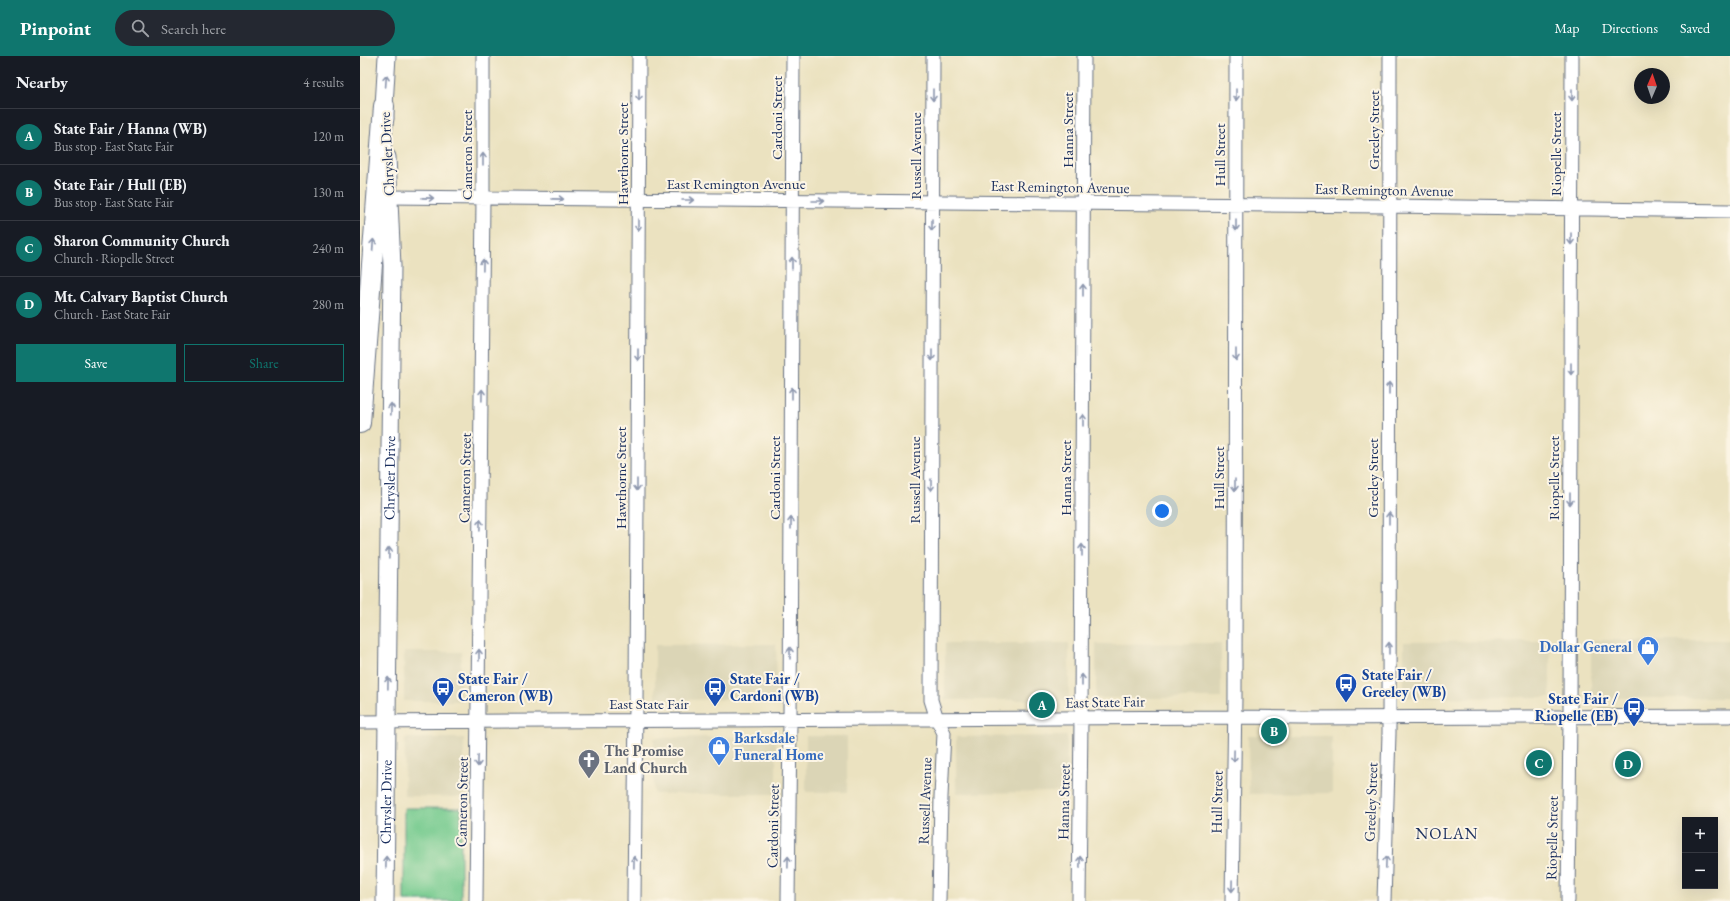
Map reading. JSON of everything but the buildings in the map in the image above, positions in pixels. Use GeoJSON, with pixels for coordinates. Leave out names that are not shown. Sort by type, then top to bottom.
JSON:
{"type":"FeatureCollection","features":[{"type":"Feature","properties":{"kind":"highway"},"geometry":{"type":"LineString","coordinates":[[360,423],[384,106]]}},
{"type":"Feature","properties":{"kind":"main road","name":"Chrysler Drive"},"geometry":{"type":"LineString","coordinates":[[385,901],[392,266],[390,197],[384,106],[388,56]]}},
{"type":"Feature","properties":{"kind":"street","name":"Cameron Street"},"geometry":{"type":"LineString","coordinates":[[476,901],[479,722],[483,56]]}},
{"type":"Feature","properties":{"kind":"street","name":"Hawthorne Street"},"geometry":{"type":"LineString","coordinates":[[634,901],[639,56]]}},
{"type":"Feature","properties":{"kind":"street","name":"Cardoni Street"},"geometry":{"type":"LineString","coordinates":[[788,901],[793,56]]}},
{"type":"Feature","properties":{"kind":"street","name":"Russell Avenue"},"geometry":{"type":"LineString","coordinates":[[933,56],[931,700],[936,719],[944,733],[939,901]]}},
{"type":"Feature","properties":{"kind":"street","name":"Hanna Street"},"geometry":{"type":"LineString","coordinates":[[1079,901],[1082,719],[1084,56]]}},
{"type":"Feature","properties":{"kind":"street","name":"Hull Street"},"geometry":{"type":"LineString","coordinates":[[1232,901],[1236,56]]}},
{"type":"Feature","properties":{"kind":"street","name":"Greeley Street"},"geometry":{"type":"LineString","coordinates":[[1384,901],[1388,796],[1390,56]]}},
{"type":"Feature","properties":{"kind":"street","name":"Riopelle Street"},"geometry":{"type":"LineString","coordinates":[[1568,901],[1572,56]]}},
{"type":"Feature","properties":{"kind":"street","name":"East Remington Avenue"},"geometry":{"type":"LineString","coordinates":[[390,197],[932,201],[1730,211]]}},
{"type":"Feature","properties":{"kind":"street","name":"East State Fair"},"geometry":{"type":"LineString","coordinates":[[361,722],[1730,716]]}},
{"type":"Feature","properties":{"kind":"shaded area"},"geometry":{"type":"Polygon","coordinates":[[[1591,640],[1730,640],[1730,698],[1591,698],[1591,640]]]}},
{"type":"Feature","properties":{"kind":"shaded area"},"geometry":{"type":"Polygon","coordinates":[[[1550,641],[1550,697],[1404,698],[1404,642],[1550,641]]]}},
{"type":"Feature","properties":{"kind":"shaded area"},"geometry":{"type":"Polygon","coordinates":[[[945,643],[1069,643],[1069,700],[945,700],[945,643]]]}},
{"type":"Feature","properties":{"kind":"shaded area"},"geometry":{"type":"Polygon","coordinates":[[[1221,643],[1221,698],[1096,698],[1096,644],[1221,643]]]}},
{"type":"Feature","properties":{"kind":"shaded area"},"geometry":{"type":"Polygon","coordinates":[[[776,644],[777,699],[655,700],[655,645],[776,644]]]}},
{"type":"Feature","properties":{"kind":"shaded area"},"geometry":{"type":"Polygon","coordinates":[[[404,652],[461,652],[461,701],[404,701],[404,652]]]}},
{"type":"Feature","properties":{"kind":"shaded area"},"geometry":{"type":"Polygon","coordinates":[[[776,736],[776,794],[654,794],[654,738],[776,736]]]}},
{"type":"Feature","properties":{"kind":"shaded area"},"geometry":{"type":"Polygon","coordinates":[[[806,736],[847,736],[847,792],[806,792],[806,736]]]}},
{"type":"Feature","properties":{"kind":"shaded area"},"geometry":{"type":"Polygon","coordinates":[[[1067,736],[1067,792],[956,793],[956,737],[1067,736]]]}},
{"type":"Feature","properties":{"kind":"shaded area"},"geometry":{"type":"Polygon","coordinates":[[[1248,736],[1332,736],[1332,793],[1249,794],[1248,736]]]}},
{"type":"Feature","properties":{"kind":"shaded area"},"geometry":{"type":"Polygon","coordinates":[[[405,738],[464,738],[463,797],[404,796],[405,738]]]}},
{"type":"Feature","properties":{"kind":"green space"},"geometry":{"type":"Polygon","coordinates":[[[404,808],[461,808],[461,901],[404,901],[404,808]]]}},
{"type":"Feature","properties":{"kind":"place","name":"Dollar General"},"geometry":{"type":"Point","coordinates":[1648,666]}},
{"type":"Feature","properties":{"kind":"place","name":"State Fair / Greeley (WB)"},"geometry":{"type":"Point","coordinates":[1346,704]}},
{"type":"Feature","properties":{"kind":"place","name":"State Fair / Hanna (WB)"},"geometry":{"type":"Point","coordinates":[1042,705]}},
{"type":"Feature","properties":{"kind":"place","name":"State Fair / Cameron (WB)"},"geometry":{"type":"Point","coordinates":[443,708]}},
{"type":"Feature","properties":{"kind":"place","name":"State Fair / Cardoni (WB)"},"geometry":{"type":"Point","coordinates":[715,708]}},
{"type":"Feature","properties":{"kind":"place","name":"State Fair / Riopelle (EB)"},"geometry":{"type":"Point","coordinates":[1634,728]}},
{"type":"Feature","properties":{"kind":"place","name":"State Fair / Hull (EB)"},"geometry":{"type":"Point","coordinates":[1274,731]}},
{"type":"Feature","properties":{"kind":"place","name":"Sharon Community Church"},"geometry":{"type":"Point","coordinates":[1539,763]}},
{"type":"Feature","properties":{"kind":"place","name":"Mt. Calvary Baptist Church"},"geometry":{"type":"Point","coordinates":[1628,764]}},
{"type":"Feature","properties":{"kind":"place","name":"Barksdale Funeral Home"},"geometry":{"type":"Point","coordinates":[719,766]}},
{"type":"Feature","properties":{"kind":"place","name":"The Promise Land Church"},"geometry":{"type":"Point","coordinates":[589,780]}},
{"type":"Feature","properties":{"kind":"district","name":"NOLAN"},"geometry":{"type":"Point","coordinates":[1447,833]}}]}
